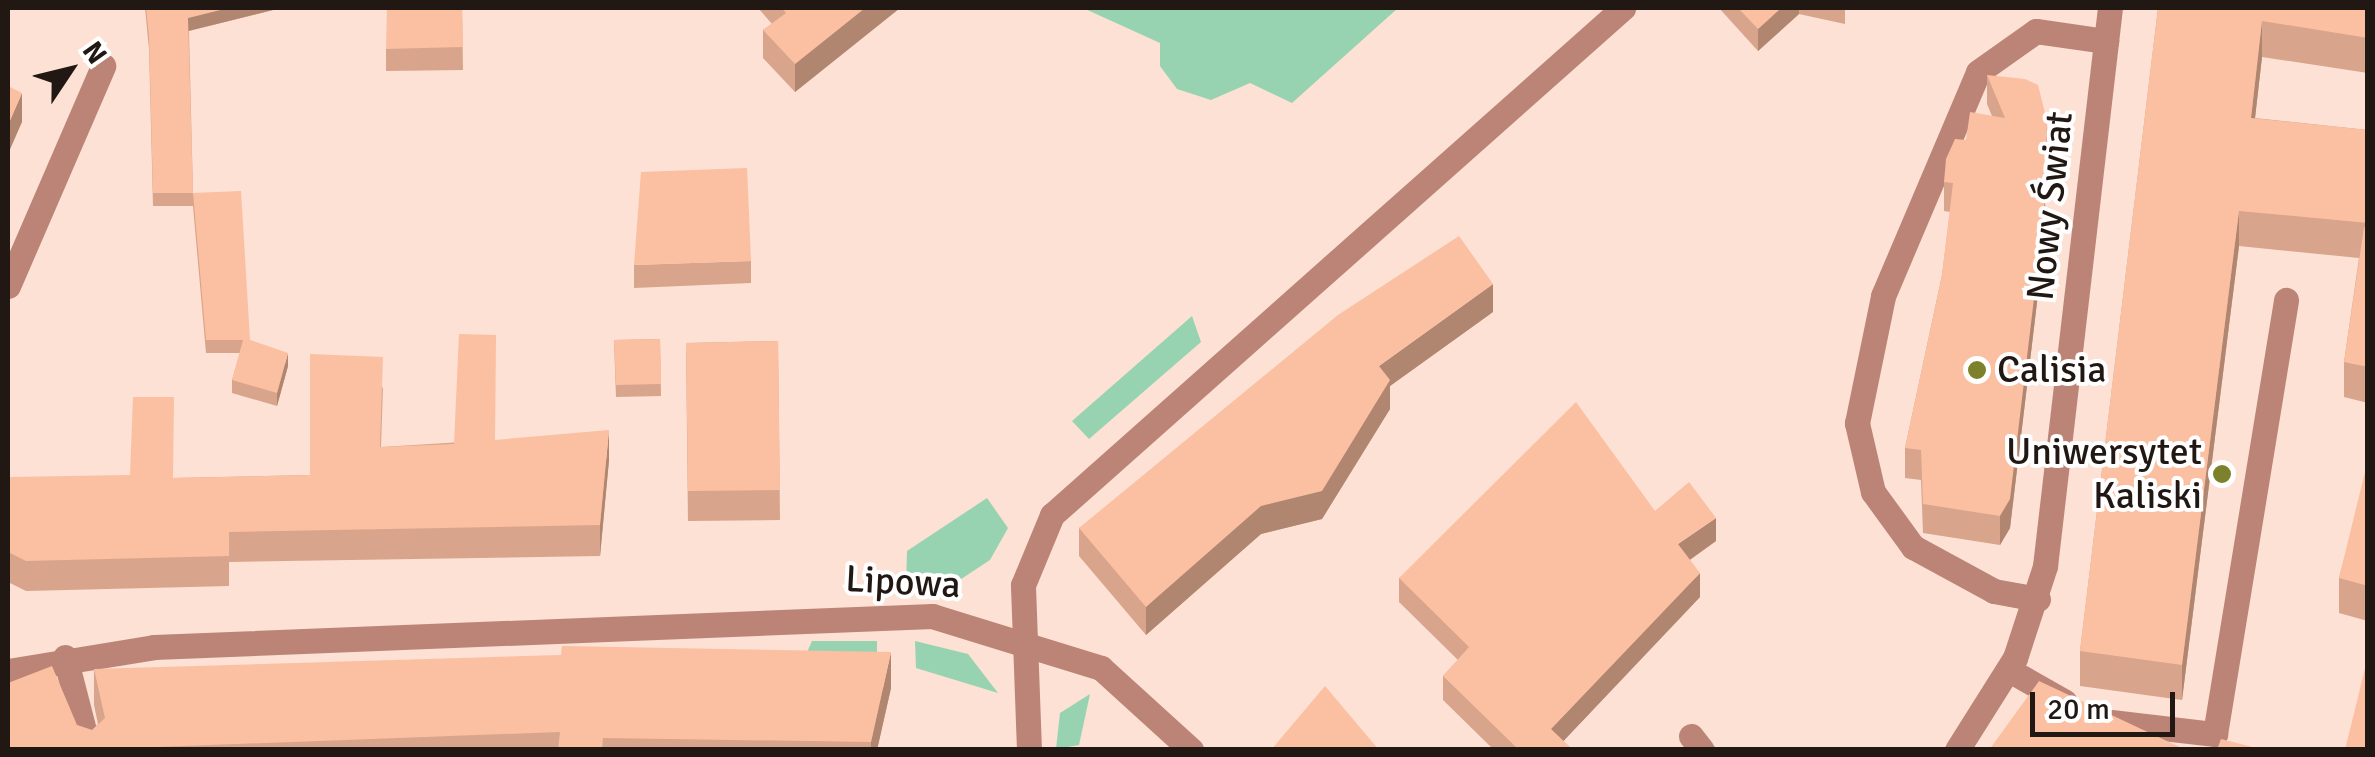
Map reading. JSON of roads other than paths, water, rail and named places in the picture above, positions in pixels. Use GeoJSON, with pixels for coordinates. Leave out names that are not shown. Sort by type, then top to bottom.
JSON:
{"type":"FeatureCollection","features":[{"type":"Feature","properties":{"kind":"street"},"geometry":{"type":"LineString","coordinates":[[1029,750],[1022,638],[1029,560],[1070,493],[1623,8]]}},
{"type":"Feature","properties":{"kind":"street","name":"Nowy Świat"},"geometry":{"type":"LineString","coordinates":[[1957,750],[2009,670],[2038,598],[2110,8]]}},
{"type":"Feature","properties":{"kind":"street"},"geometry":{"type":"LineString","coordinates":[[2038,598],[1940,567],[1890,522],[1860,456],[1862,383],[1883,296],[1978,72],[2036,32],[2106,41]]}},
{"type":"Feature","properties":{"kind":"street"},"geometry":{"type":"LineString","coordinates":[[8,286],[103,66]]}},
{"type":"Feature","properties":{"kind":"street"},"geometry":{"type":"LineString","coordinates":[[2009,670],[2126,728],[2216,734],[2286,300]]}},
{"type":"Feature","properties":{"kind":"street","name":"Lipowa"},"geometry":{"type":"LineString","coordinates":[[8,671],[65,657],[892,614],[952,617],[1022,638],[1134,688],[1191,750]]}},
{"type":"Feature","properties":{"kind":"street"},"geometry":{"type":"LineString","coordinates":[[65,657],[89,750]]}},
{"type":"Feature","properties":{"kind":"place","name":"Calisia"},"geometry":{"type":"Point","coordinates":[1977,370]}},
{"type":"Feature","properties":{"kind":"place","name":"Uniwersytet Kaliski"},"geometry":{"type":"Point","coordinates":[2222,474]}}]}
